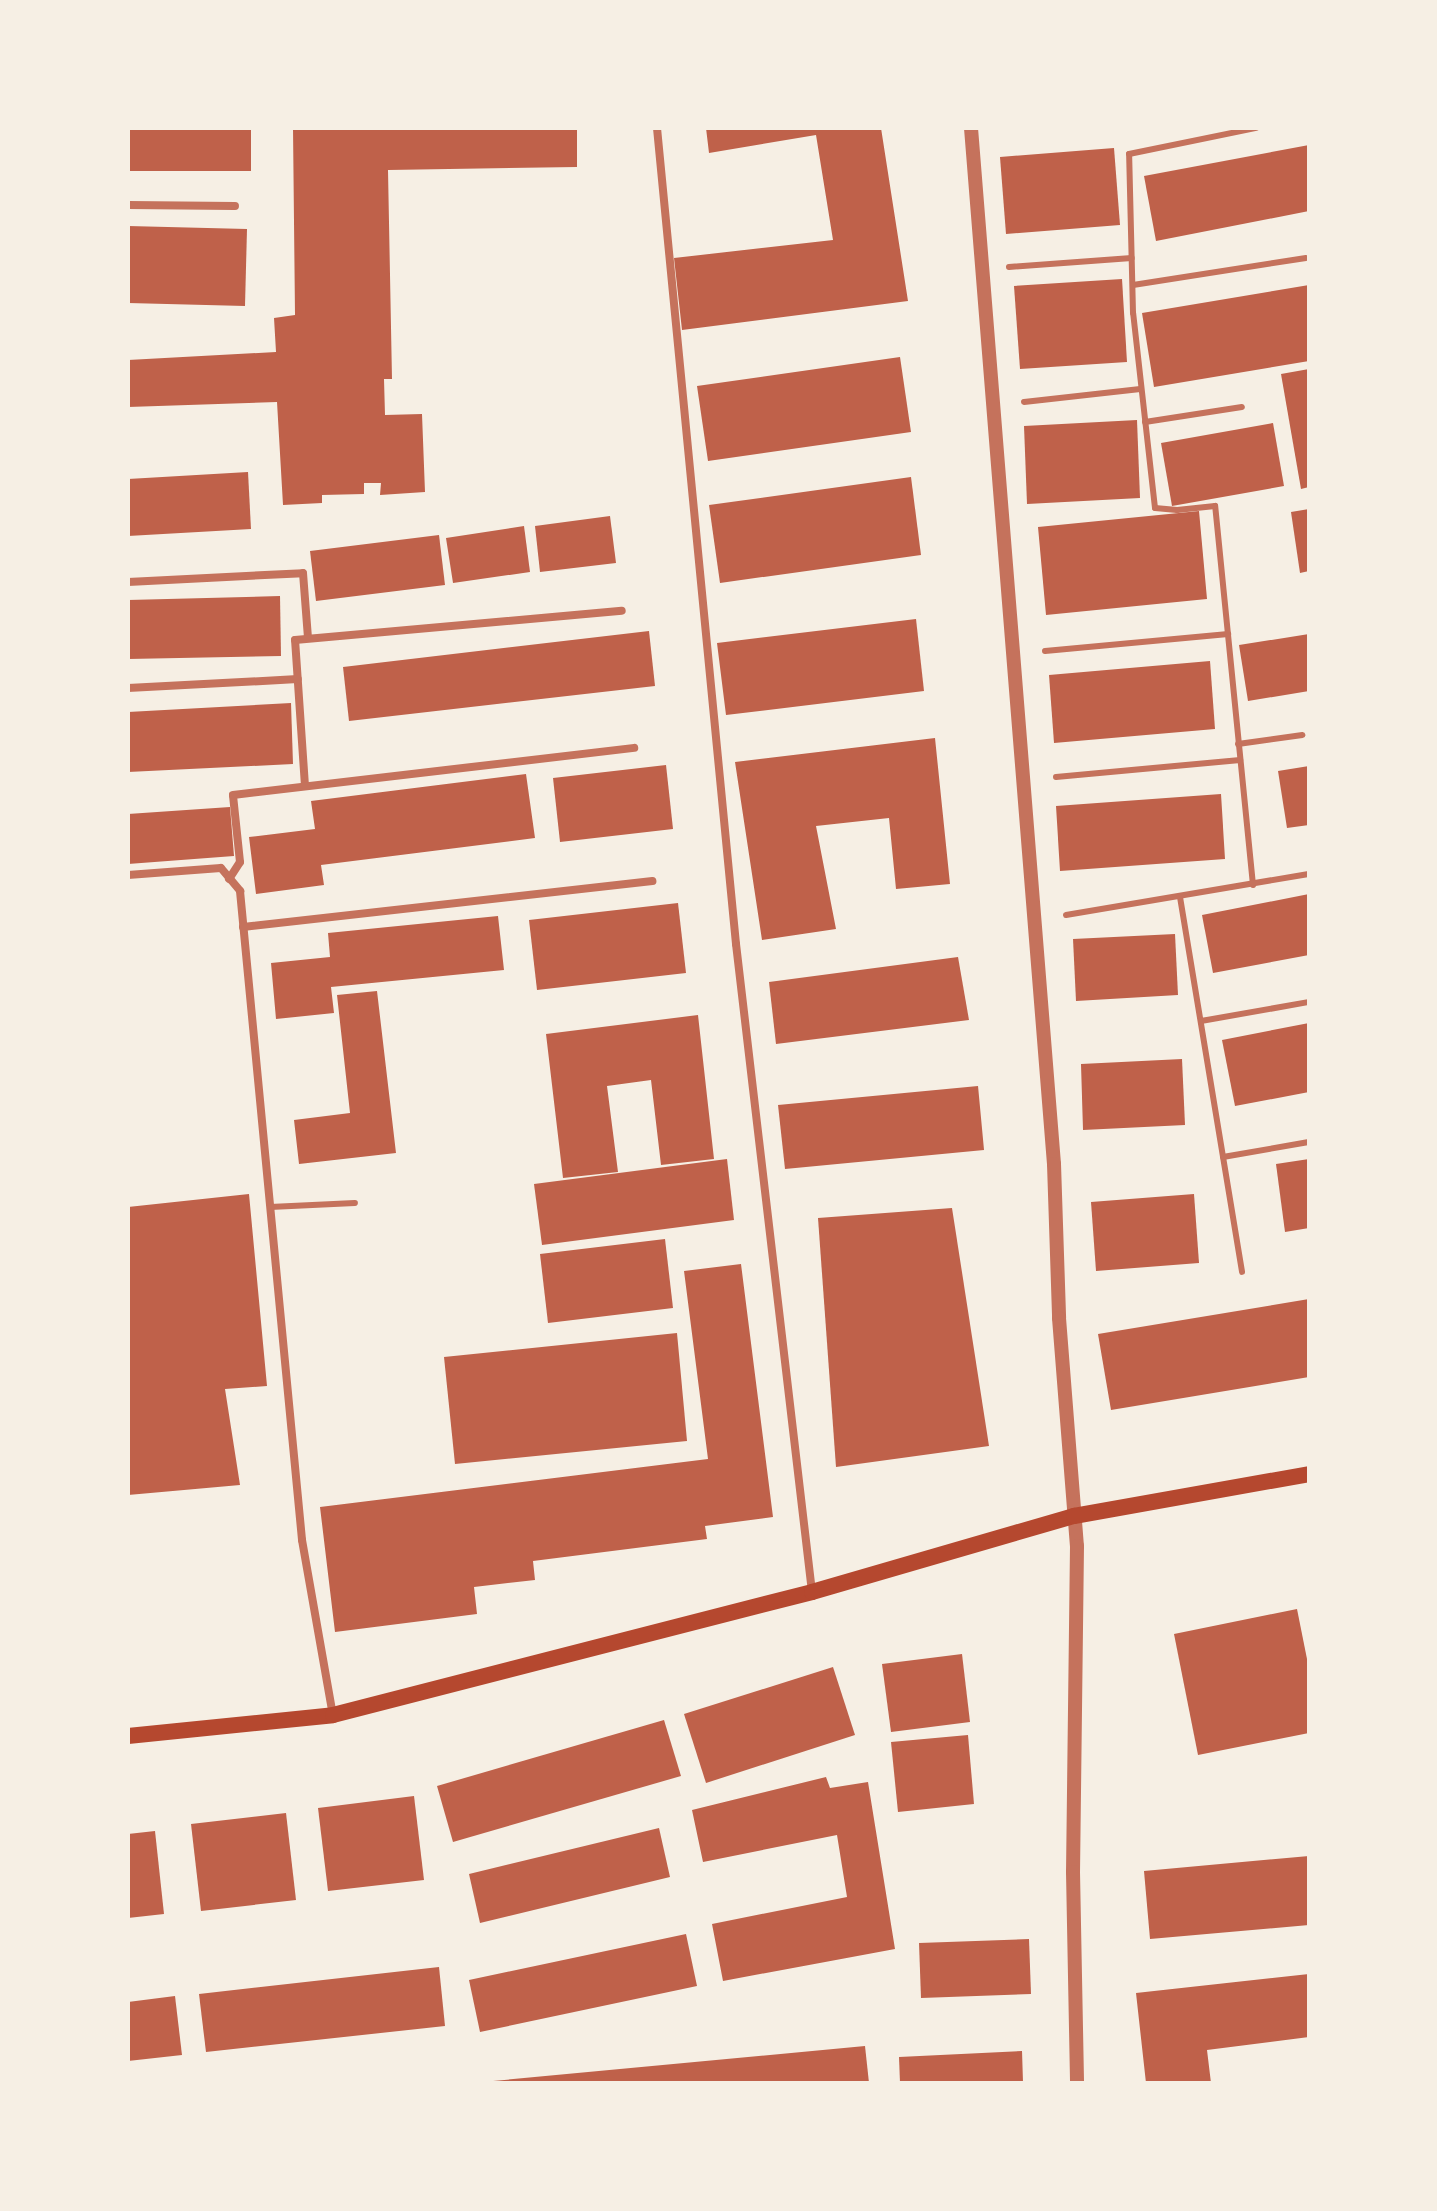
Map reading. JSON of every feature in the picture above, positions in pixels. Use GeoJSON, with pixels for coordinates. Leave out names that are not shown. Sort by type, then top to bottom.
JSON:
{"type":"FeatureCollection","features":[{"type":"Feature","properties":{"kind":"main road"},"geometry":{"type":"LineString","coordinates":[[128,1736],[333,1715],[812,1592],[1074,1516],[1309,1474]]}},
{"type":"Feature","properties":{"kind":"street"},"geometry":{"type":"LineString","coordinates":[[657,128],[736,944],[812,1592]]}},
{"type":"Feature","properties":{"kind":"street"},"geometry":{"type":"LineString","coordinates":[[971,128],[1054,1164],[1059,1318],[1077,1546],[1073,1872],[1077,2083]]}},
{"type":"Feature","properties":{"kind":"street"},"geometry":{"type":"LineString","coordinates":[[128,205],[235,206]]}},
{"type":"Feature","properties":{"kind":"street"},"geometry":{"type":"LineString","coordinates":[[128,582],[303,573],[308,638]]}},
{"type":"Feature","properties":{"kind":"street"},"geometry":{"type":"LineString","coordinates":[[305,786],[295,640],[622,611]]}},
{"type":"Feature","properties":{"kind":"street"},"geometry":{"type":"LineString","coordinates":[[128,688],[298,679]]}},
{"type":"Feature","properties":{"kind":"street"},"geometry":{"type":"LineString","coordinates":[[229,879],[240,862],[233,795],[634,748]]}},
{"type":"Feature","properties":{"kind":"street"},"geometry":{"type":"LineString","coordinates":[[128,875],[221,868],[240,891],[302,1540],[333,1715]]}},
{"type":"Feature","properties":{"kind":"street"},"geometry":{"type":"LineString","coordinates":[[243,927],[652,881]]}},
{"type":"Feature","properties":{"kind":"lane"},"geometry":{"type":"LineString","coordinates":[[1253,885],[1215,506],[1177,510],[1155,508],[1140,389],[1129,154],[1256,128]]}},
{"type":"Feature","properties":{"kind":"lane"},"geometry":{"type":"LineString","coordinates":[[1009,267],[1132,258]]}},
{"type":"Feature","properties":{"kind":"lane"},"geometry":{"type":"LineString","coordinates":[[1133,285],[1306,258]]}},
{"type":"Feature","properties":{"kind":"lane"},"geometry":{"type":"LineString","coordinates":[[1024,402],[1140,389]]}},
{"type":"Feature","properties":{"kind":"lane"},"geometry":{"type":"LineString","coordinates":[[1145,422],[1242,407]]}},
{"type":"Feature","properties":{"kind":"lane"},"geometry":{"type":"LineString","coordinates":[[1045,651],[1228,634]]}},
{"type":"Feature","properties":{"kind":"lane"},"geometry":{"type":"LineString","coordinates":[[1238,744],[1302,735]]}},
{"type":"Feature","properties":{"kind":"lane"},"geometry":{"type":"LineString","coordinates":[[1056,777],[1240,760]]}},
{"type":"Feature","properties":{"kind":"lane"},"geometry":{"type":"LineString","coordinates":[[1066,915],[1309,874]]}},
{"type":"Feature","properties":{"kind":"lane"},"geometry":{"type":"LineString","coordinates":[[1180,897],[1242,1272]]}},
{"type":"Feature","properties":{"kind":"lane"},"geometry":{"type":"LineString","coordinates":[[1201,1021],[1309,1002]]}},
{"type":"Feature","properties":{"kind":"lane"},"geometry":{"type":"LineString","coordinates":[[1223,1157],[1309,1142]]}},
{"type":"Feature","properties":{"kind":"lane"},"geometry":{"type":"LineString","coordinates":[[270,1207],[355,1203]]}},
{"type":"Feature","properties":{"kind":"building"},"geometry":{"type":"Polygon","coordinates":[[[128,128],[251,128],[251,171],[128,171],[128,128]]]}},
{"type":"Feature","properties":{"kind":"building"},"geometry":{"type":"Polygon","coordinates":[[[293,128],[577,128],[577,167],[388,170],[392,379],[384,379],[385,415],[422,414],[425,492],[380,495],[381,483],[364,483],[364,494],[322,495],[322,503],[283,505],[277,402],[128,407],[128,360],[276,352],[274,318],[295,315],[293,128]]]}},
{"type":"Feature","properties":{"kind":"building"},"geometry":{"type":"Polygon","coordinates":[[[706,128],[881,128],[908,301],[682,330],[674,258],[833,240],[816,135],[709,153],[706,128]]]}},
{"type":"Feature","properties":{"kind":"building"},"geometry":{"type":"Polygon","coordinates":[[[1309,145],[1309,211],[1156,241],[1144,176],[1309,145]]]}},
{"type":"Feature","properties":{"kind":"building"},"geometry":{"type":"Polygon","coordinates":[[[1114,148],[1120,225],[1006,234],[1000,157],[1114,148]]]}},
{"type":"Feature","properties":{"kind":"building"},"geometry":{"type":"Polygon","coordinates":[[[128,226],[247,229],[245,306],[128,303],[128,226]]]}},
{"type":"Feature","properties":{"kind":"building"},"geometry":{"type":"Polygon","coordinates":[[[1122,279],[1127,362],[1020,369],[1014,286],[1122,279]]]}},
{"type":"Feature","properties":{"kind":"building"},"geometry":{"type":"Polygon","coordinates":[[[1309,285],[1309,361],[1154,387],[1142,313],[1309,285]]]}},
{"type":"Feature","properties":{"kind":"building"},"geometry":{"type":"Polygon","coordinates":[[[900,357],[911,432],[708,461],[697,386],[900,357]]]}},
{"type":"Feature","properties":{"kind":"building"},"geometry":{"type":"Polygon","coordinates":[[[1309,369],[1309,487],[1301,489],[1281,374],[1309,369]]]}},
{"type":"Feature","properties":{"kind":"building"},"geometry":{"type":"Polygon","coordinates":[[[1137,420],[1140,498],[1027,504],[1024,426],[1137,420]]]}},
{"type":"Feature","properties":{"kind":"building"},"geometry":{"type":"Polygon","coordinates":[[[1273,423],[1284,486],[1172,506],[1161,443],[1273,423]]]}},
{"type":"Feature","properties":{"kind":"building"},"geometry":{"type":"Polygon","coordinates":[[[248,472],[251,529],[128,536],[128,479],[248,472]]]}},
{"type":"Feature","properties":{"kind":"building"},"geometry":{"type":"Polygon","coordinates":[[[911,477],[921,555],[720,583],[709,505],[911,477]]]}},
{"type":"Feature","properties":{"kind":"building"},"geometry":{"type":"Polygon","coordinates":[[[1309,509],[1309,571],[1300,573],[1291,512],[1309,509]]]}},
{"type":"Feature","properties":{"kind":"building"},"geometry":{"type":"Polygon","coordinates":[[[1199,511],[1207,599],[1046,615],[1038,527],[1199,511]]]}},
{"type":"Feature","properties":{"kind":"building"},"geometry":{"type":"Polygon","coordinates":[[[610,516],[616,563],[540,572],[535,526],[610,516]]]}},
{"type":"Feature","properties":{"kind":"building"},"geometry":{"type":"Polygon","coordinates":[[[524,526],[530,572],[453,583],[446,538],[524,526]]]}},
{"type":"Feature","properties":{"kind":"building"},"geometry":{"type":"Polygon","coordinates":[[[439,535],[445,585],[316,601],[310,551],[439,535]]]}},
{"type":"Feature","properties":{"kind":"building"},"geometry":{"type":"Polygon","coordinates":[[[280,596],[281,656],[128,659],[128,600],[280,596]]]}},
{"type":"Feature","properties":{"kind":"building"},"geometry":{"type":"Polygon","coordinates":[[[916,619],[924,691],[726,715],[717,643],[916,619]]]}},
{"type":"Feature","properties":{"kind":"building"},"geometry":{"type":"Polygon","coordinates":[[[649,631],[655,686],[349,721],[343,667],[649,631]]]}},
{"type":"Feature","properties":{"kind":"building"},"geometry":{"type":"Polygon","coordinates":[[[1309,634],[1309,691],[1248,701],[1239,645],[1309,634]]]}},
{"type":"Feature","properties":{"kind":"building"},"geometry":{"type":"Polygon","coordinates":[[[1210,661],[1215,729],[1054,743],[1049,675],[1210,661]]]}},
{"type":"Feature","properties":{"kind":"building"},"geometry":{"type":"Polygon","coordinates":[[[291,703],[293,764],[128,772],[128,712],[291,703]]]}},
{"type":"Feature","properties":{"kind":"building"},"geometry":{"type":"Polygon","coordinates":[[[935,738],[950,884],[896,889],[889,818],[816,826],[836,929],[762,940],[735,762],[935,738]]]}},
{"type":"Feature","properties":{"kind":"building"},"geometry":{"type":"Polygon","coordinates":[[[666,765],[673,829],[560,842],[553,778],[666,765]]]}},
{"type":"Feature","properties":{"kind":"building"},"geometry":{"type":"Polygon","coordinates":[[[1309,766],[1309,825],[1287,828],[1278,771],[1309,766]]]}},
{"type":"Feature","properties":{"kind":"building"},"geometry":{"type":"Polygon","coordinates":[[[526,774],[535,838],[321,865],[324,885],[256,894],[249,837],[315,829],[311,801],[526,774]]]}},
{"type":"Feature","properties":{"kind":"building"},"geometry":{"type":"Polygon","coordinates":[[[1221,794],[1225,859],[1060,871],[1056,806],[1221,794]]]}},
{"type":"Feature","properties":{"kind":"building"},"geometry":{"type":"Polygon","coordinates":[[[230,807],[234,856],[128,864],[128,814],[230,807]]]}},
{"type":"Feature","properties":{"kind":"building"},"geometry":{"type":"Polygon","coordinates":[[[1309,894],[1309,955],[1213,973],[1202,915],[1309,894]]]}},
{"type":"Feature","properties":{"kind":"building"},"geometry":{"type":"Polygon","coordinates":[[[678,903],[686,973],[537,990],[529,920],[678,903]]]}},
{"type":"Feature","properties":{"kind":"building"},"geometry":{"type":"Polygon","coordinates":[[[498,916],[504,970],[331,987],[334,1013],[276,1019],[271,963],[330,957],[328,933],[498,916]]]}},
{"type":"Feature","properties":{"kind":"building"},"geometry":{"type":"Polygon","coordinates":[[[1175,934],[1178,995],[1076,1001],[1073,939],[1175,934]]]}},
{"type":"Feature","properties":{"kind":"building"},"geometry":{"type":"Polygon","coordinates":[[[958,957],[969,1020],[776,1044],[769,982],[958,957]]]}},
{"type":"Feature","properties":{"kind":"building"},"geometry":{"type":"Polygon","coordinates":[[[377,991],[396,1153],[299,1164],[294,1120],[350,1113],[337,995],[377,991]]]}},
{"type":"Feature","properties":{"kind":"building"},"geometry":{"type":"Polygon","coordinates":[[[698,1015],[714,1159],[661,1165],[651,1080],[607,1086],[618,1172],[563,1178],[546,1034],[698,1015]]]}},
{"type":"Feature","properties":{"kind":"building"},"geometry":{"type":"Polygon","coordinates":[[[1309,1023],[1309,1092],[1235,1106],[1222,1040],[1309,1023]]]}},
{"type":"Feature","properties":{"kind":"building"},"geometry":{"type":"Polygon","coordinates":[[[1182,1059],[1185,1125],[1083,1130],[1081,1064],[1182,1059]]]}},
{"type":"Feature","properties":{"kind":"building"},"geometry":{"type":"Polygon","coordinates":[[[978,1086],[984,1150],[785,1169],[778,1105],[978,1086]]]}},
{"type":"Feature","properties":{"kind":"building"},"geometry":{"type":"Polygon","coordinates":[[[727,1159],[734,1220],[542,1245],[534,1184],[727,1159]]]}},
{"type":"Feature","properties":{"kind":"building"},"geometry":{"type":"Polygon","coordinates":[[[1309,1159],[1309,1228],[1285,1232],[1276,1164],[1309,1159]]]}},
{"type":"Feature","properties":{"kind":"building"},"geometry":{"type":"Polygon","coordinates":[[[249,1194],[267,1386],[225,1389],[240,1485],[128,1495],[128,1207],[249,1194]]]}},
{"type":"Feature","properties":{"kind":"building"},"geometry":{"type":"Polygon","coordinates":[[[1194,1194],[1199,1263],[1096,1271],[1091,1202],[1194,1194]]]}},
{"type":"Feature","properties":{"kind":"building"},"geometry":{"type":"Polygon","coordinates":[[[952,1208],[989,1446],[836,1467],[818,1218],[952,1208]]]}},
{"type":"Feature","properties":{"kind":"building"},"geometry":{"type":"Polygon","coordinates":[[[665,1239],[673,1308],[548,1323],[540,1254],[665,1239]]]}},
{"type":"Feature","properties":{"kind":"building"},"geometry":{"type":"Polygon","coordinates":[[[741,1264],[773,1517],[705,1526],[707,1539],[533,1561],[535,1580],[474,1587],[477,1614],[335,1632],[320,1507],[708,1459],[684,1271],[741,1264]]]}},
{"type":"Feature","properties":{"kind":"building"},"geometry":{"type":"Polygon","coordinates":[[[1309,1299],[1309,1377],[1111,1410],[1098,1334],[1309,1299]]]}},
{"type":"Feature","properties":{"kind":"building"},"geometry":{"type":"Polygon","coordinates":[[[677,1333],[687,1441],[455,1464],[444,1357],[677,1333]]]}},
{"type":"Feature","properties":{"kind":"building"},"geometry":{"type":"Polygon","coordinates":[[[1297,1609],[1309,1669],[1309,1733],[1198,1755],[1174,1634],[1297,1609]]]}},
{"type":"Feature","properties":{"kind":"building"},"geometry":{"type":"Polygon","coordinates":[[[962,1654],[970,1722],[891,1732],[882,1664],[962,1654]]]}},
{"type":"Feature","properties":{"kind":"building"},"geometry":{"type":"Polygon","coordinates":[[[833,1667],[855,1735],[706,1783],[684,1714],[833,1667]]]}},
{"type":"Feature","properties":{"kind":"building"},"geometry":{"type":"Polygon","coordinates":[[[664,1720],[681,1776],[453,1842],[437,1786],[664,1720]]]}},
{"type":"Feature","properties":{"kind":"building"},"geometry":{"type":"Polygon","coordinates":[[[968,1735],[974,1804],[898,1812],[891,1742],[968,1735]]]}},
{"type":"Feature","properties":{"kind":"building"},"geometry":{"type":"Polygon","coordinates":[[[826,1777],[830,1788],[868,1782],[895,1949],[723,1981],[712,1924],[847,1897],[837,1835],[703,1862],[692,1810],[826,1777]]]}},
{"type":"Feature","properties":{"kind":"building"},"geometry":{"type":"Polygon","coordinates":[[[414,1796],[424,1880],[328,1891],[318,1808],[414,1796]]]}},
{"type":"Feature","properties":{"kind":"building"},"geometry":{"type":"Polygon","coordinates":[[[286,1813],[296,1900],[201,1911],[191,1824],[286,1813]]]}},
{"type":"Feature","properties":{"kind":"building"},"geometry":{"type":"Polygon","coordinates":[[[659,1828],[670,1877],[480,1923],[469,1874],[659,1828]]]}},
{"type":"Feature","properties":{"kind":"building"},"geometry":{"type":"Polygon","coordinates":[[[155,1831],[164,1914],[128,1918],[128,1834],[155,1831]]]}},
{"type":"Feature","properties":{"kind":"building"},"geometry":{"type":"Polygon","coordinates":[[[1309,1856],[1309,1925],[1150,1939],[1144,1871],[1309,1856]]]}},
{"type":"Feature","properties":{"kind":"building"},"geometry":{"type":"Polygon","coordinates":[[[686,1934],[697,1986],[480,2032],[469,1980],[686,1934]]]}},
{"type":"Feature","properties":{"kind":"building"},"geometry":{"type":"Polygon","coordinates":[[[1029,1939],[1031,1994],[921,1998],[919,1943],[1029,1939]]]}},
{"type":"Feature","properties":{"kind":"building"},"geometry":{"type":"Polygon","coordinates":[[[439,1967],[445,2026],[206,2052],[199,1994],[439,1967]]]}},
{"type":"Feature","properties":{"kind":"building"},"geometry":{"type":"Polygon","coordinates":[[[1309,1974],[1309,2037],[1207,2050],[1211,2083],[1146,2083],[1136,1993],[1309,1974]]]}},
{"type":"Feature","properties":{"kind":"building"},"geometry":{"type":"Polygon","coordinates":[[[175,1996],[182,2055],[128,2061],[128,2002],[175,1996]]]}},
{"type":"Feature","properties":{"kind":"building"},"geometry":{"type":"Polygon","coordinates":[[[865,2046],[869,2083],[493,2083],[493,2081],[865,2046]]]}},
{"type":"Feature","properties":{"kind":"building"},"geometry":{"type":"Polygon","coordinates":[[[1022,2051],[1023,2083],[900,2083],[899,2057],[1022,2051]]]}}]}
